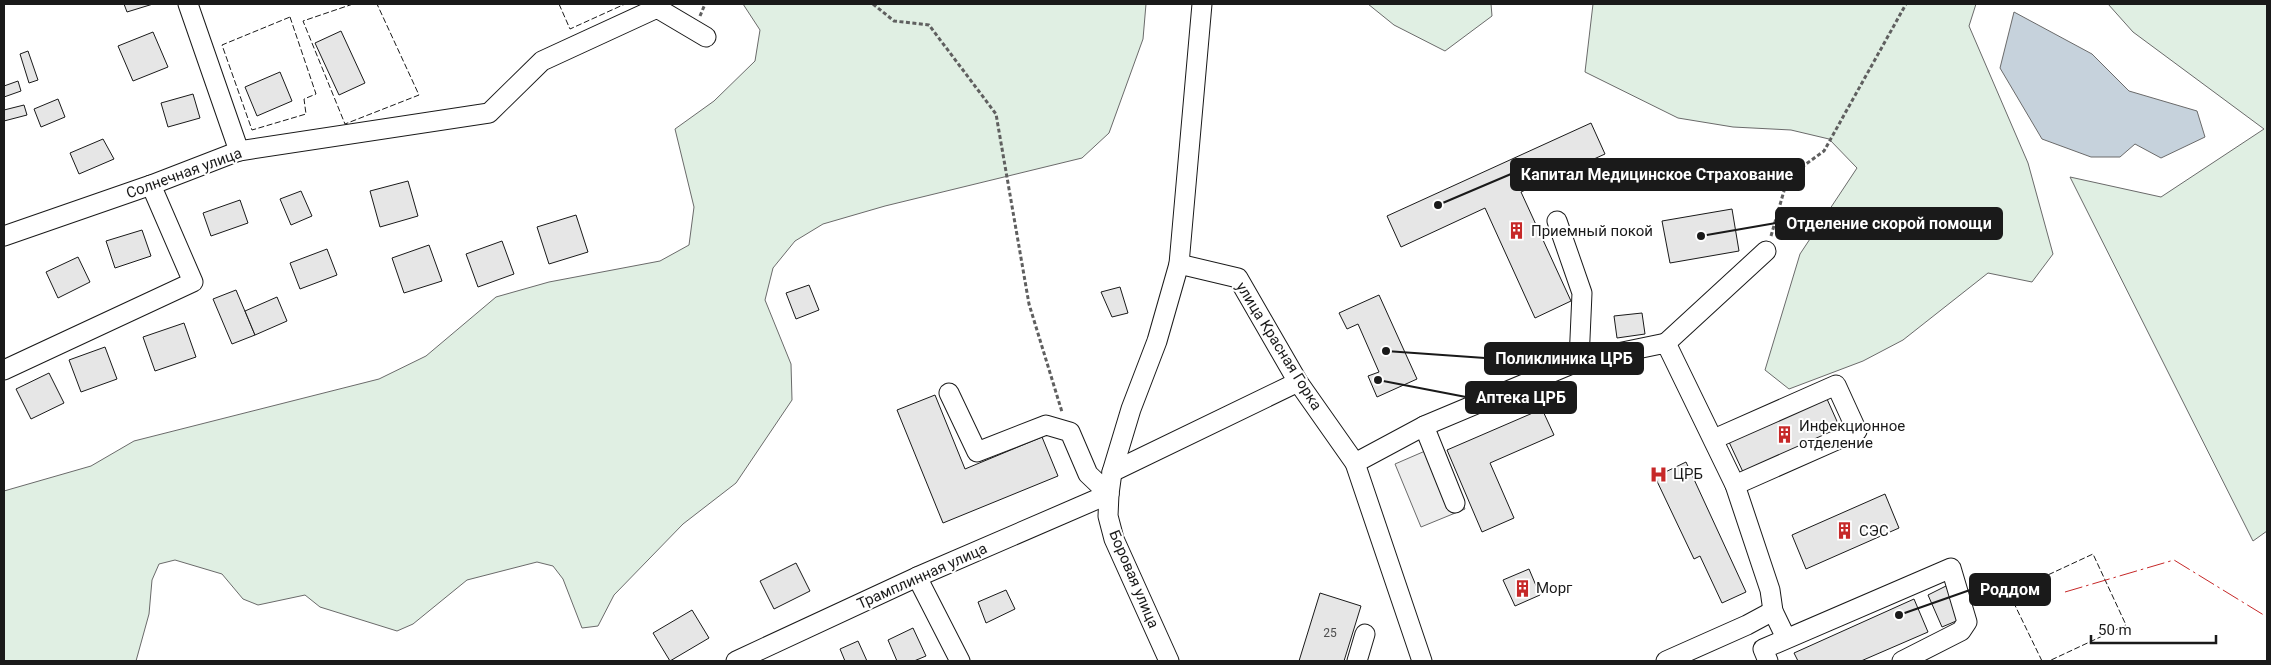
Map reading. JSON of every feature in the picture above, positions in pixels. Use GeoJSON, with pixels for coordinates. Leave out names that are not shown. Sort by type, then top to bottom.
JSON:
{"type":"FeatureCollection","features":[{"type":"Feature","properties":{"kind":"street"},"geometry":{"type":"LineString","coordinates":[[188,4],[239,151]]}},
{"type":"Feature","properties":{"kind":"street","name":"Боровая улица"},"geometry":{"type":"LineString","coordinates":[[1169,661],[1114,539],[1108,516],[1109,494],[1112,472],[1131,409],[1157,341],[1179,264],[1202,4]]}},
{"type":"Feature","properties":{"kind":"street","name":"Солнечная улица"},"geometry":{"type":"LineString","coordinates":[[4,236],[151,185],[239,151],[489,113],[542,61],[657,8],[706,37]]}},
{"type":"Feature","properties":{"kind":"street"},"geometry":{"type":"LineString","coordinates":[[4,370],[193,282],[151,185]]}},
{"type":"Feature","properties":{"kind":"street"},"geometry":{"type":"LineString","coordinates":[[1557,221],[1582,293],[1579,361]]}},
{"type":"Feature","properties":{"kind":"street"},"geometry":{"type":"LineString","coordinates":[[1355,463],[1424,426],[1579,361],[1666,343],[1766,251]]}},
{"type":"Feature","properties":{"kind":"street","name":"улица Красная Горка"},"geometry":{"type":"LineString","coordinates":[[1179,264],[1238,278],[1298,382],[1355,463],[1422,661]]}},
{"type":"Feature","properties":{"kind":"street"},"geometry":{"type":"LineString","coordinates":[[1666,343],[1735,485],[1770,590],[1773,611],[1786,638]]}},
{"type":"Feature","properties":{"kind":"street"},"geometry":{"type":"LineString","coordinates":[[1112,472],[1298,382]]}},
{"type":"Feature","properties":{"kind":"street"},"geometry":{"type":"LineString","coordinates":[[1714,439],[1836,385],[1857,431],[1735,485]]}},
{"type":"Feature","properties":{"kind":"street"},"geometry":{"type":"LineString","coordinates":[[950,393],[977,452],[1046,426],[1070,432],[1088,474],[1109,494]]}},
{"type":"Feature","properties":{"kind":"street"},"geometry":{"type":"LineString","coordinates":[[1424,426],[1455,502]]}},
{"type":"Feature","properties":{"kind":"street","name":"Трамплинная улица"},"geometry":{"type":"LineString","coordinates":[[736,661],[763,656],[917,577],[1109,494]]}},
{"type":"Feature","properties":{"kind":"street"},"geometry":{"type":"LineString","coordinates":[[1768,661],[1763,649],[1951,568],[1967,622],[1961,631],[1902,661]]}},
{"type":"Feature","properties":{"kind":"street"},"geometry":{"type":"LineString","coordinates":[[917,577],[960,661]]}},
{"type":"Feature","properties":{"kind":"street"},"geometry":{"type":"LineString","coordinates":[[1666,661],[1747,625],[1773,611]]}},
{"type":"Feature","properties":{"kind":"street"},"geometry":{"type":"LineString","coordinates":[[1357,661],[1366,634]]}},
{"type":"Feature","properties":{"kind":"path"},"geometry":{"type":"LineString","coordinates":[[873,4],[894,21],[929,25],[996,114],[1029,304],[1070,432]]}},
{"type":"Feature","properties":{"kind":"path"},"geometry":{"type":"LineString","coordinates":[[1766,251],[1788,177],[1824,151],[1906,4]]}},
{"type":"Feature","properties":{"kind":"green space"},"geometry":{"type":"Polygon","coordinates":[[[743,4],[1146,4],[1143,39],[1109,133],[1082,158],[885,206],[823,224],[795,241],[773,268],[765,300],[791,364],[792,400],[736,483],[683,524],[614,595],[598,626],[582,628],[563,579],[553,566],[537,562],[467,580],[413,624],[397,631],[320,607],[305,595],[258,605],[243,599],[222,574],[175,560],[159,564],[152,580],[149,614],[136,661],[4,661],[4,491],[91,466],[134,441],[379,379],[426,356],[496,297],[549,282],[660,261],[689,245],[694,207],[675,129],[714,101],[755,61],[760,30],[743,4]]]}},
{"type":"Feature","properties":{"kind":"green space"},"geometry":{"type":"Polygon","coordinates":[[[1368,4],[1491,4],[1492,16],[1445,51],[1394,25],[1368,4]]]}},
{"type":"Feature","properties":{"kind":"green space"},"geometry":{"type":"Polygon","coordinates":[[[1593,4],[1976,4],[1969,26],[2028,163],[2053,254],[2032,282],[1988,273],[1903,340],[1863,361],[1789,389],[1765,370],[1800,254],[1857,168],[1829,139],[1791,130],[1733,127],[1678,118],[1585,72],[1593,4]]]}},
{"type":"Feature","properties":{"kind":"green space"},"geometry":{"type":"Polygon","coordinates":[[[2108,4],[2267,4],[2267,531],[2253,541],[2070,177],[2161,197],[2264,129],[2133,32],[2108,4]]]}},
{"type":"Feature","properties":{"kind":"shaded area"},"geometry":{"type":"Polygon","coordinates":[[[2014,12],[2092,54],[2129,91],[2197,111],[2205,137],[2161,158],[2135,144],[2120,157],[2091,157],[2042,139],[2000,68],[2014,12]]]}},
{"type":"Feature","properties":{"kind":"shaded area"},"geometry":{"type":"Polygon","coordinates":[[[1439,445],[1465,509],[1421,527],[1395,464],[1439,445]]]}},
{"type":"Feature","properties":{"kind":"building"},"geometry":{"type":"Polygon","coordinates":[[[124,4],[153,4],[127,12],[124,4]]]}},
{"type":"Feature","properties":{"kind":"building"},"geometry":{"type":"Polygon","coordinates":[[[341,31],[365,83],[339,95],[315,43],[341,31]]]}},
{"type":"Feature","properties":{"kind":"building"},"geometry":{"type":"Polygon","coordinates":[[[153,32],[168,67],[133,81],[118,46],[153,32]]]}},
{"type":"Feature","properties":{"kind":"building"},"geometry":{"type":"Polygon","coordinates":[[[28,51],[38,80],[29,83],[20,54],[28,51]]]}},
{"type":"Feature","properties":{"kind":"building"},"geometry":{"type":"Polygon","coordinates":[[[280,72],[292,101],[257,116],[245,87],[280,72]]]}},
{"type":"Feature","properties":{"kind":"building"},"geometry":{"type":"Polygon","coordinates":[[[18,81],[21,91],[4,97],[4,86],[18,81]]]}},
{"type":"Feature","properties":{"kind":"building"},"geometry":{"type":"Polygon","coordinates":[[[193,94],[200,118],[168,127],[161,103],[193,94]]]}},
{"type":"Feature","properties":{"kind":"building"},"geometry":{"type":"Polygon","coordinates":[[[58,99],[65,117],[41,127],[34,109],[58,99]]]}},
{"type":"Feature","properties":{"kind":"building"},"geometry":{"type":"Polygon","coordinates":[[[24,105],[27,115],[4,121],[4,110],[24,105]]]}},
{"type":"Feature","properties":{"kind":"building","name":"Приемный покой"},"geometry":{"type":"Polygon","coordinates":[[[1591,123],[1605,154],[1521,192],[1571,301],[1535,318],[1485,208],[1401,247],[1387,216],[1591,123]]]}},
{"type":"Feature","properties":{"kind":"building"},"geometry":{"type":"Polygon","coordinates":[[[103,139],[114,159],[79,174],[70,153],[103,139]]]}},
{"type":"Feature","properties":{"kind":"building"},"geometry":{"type":"Polygon","coordinates":[[[408,181],[418,216],[380,227],[370,191],[408,181]]]}},
{"type":"Feature","properties":{"kind":"building"},"geometry":{"type":"Polygon","coordinates":[[[301,191],[312,216],[291,225],[280,199],[301,191]]]}},
{"type":"Feature","properties":{"kind":"building"},"geometry":{"type":"Polygon","coordinates":[[[240,200],[248,223],[211,236],[203,213],[240,200]]]}},
{"type":"Feature","properties":{"kind":"building"},"geometry":{"type":"Polygon","coordinates":[[[1732,209],[1739,251],[1670,263],[1662,221],[1732,209]]]}},
{"type":"Feature","properties":{"kind":"building"},"geometry":{"type":"Polygon","coordinates":[[[576,215],[588,252],[549,264],[537,227],[576,215]]]}},
{"type":"Feature","properties":{"kind":"building"},"geometry":{"type":"Polygon","coordinates":[[[142,230],[151,256],[115,268],[106,241],[142,230]]]}},
{"type":"Feature","properties":{"kind":"building"},"geometry":{"type":"Polygon","coordinates":[[[502,241],[514,274],[478,287],[466,254],[502,241]]]}},
{"type":"Feature","properties":{"kind":"building"},"geometry":{"type":"Polygon","coordinates":[[[429,245],[442,281],[404,293],[392,258],[429,245]]]}},
{"type":"Feature","properties":{"kind":"building"},"geometry":{"type":"Polygon","coordinates":[[[327,249],[337,275],[300,289],[290,263],[327,249]]]}},
{"type":"Feature","properties":{"kind":"building"},"geometry":{"type":"Polygon","coordinates":[[[78,257],[90,282],[58,298],[46,272],[78,257]]]}},
{"type":"Feature","properties":{"kind":"building"},"geometry":{"type":"Polygon","coordinates":[[[809,285],[819,310],[796,319],[786,293],[809,285]]]}},
{"type":"Feature","properties":{"kind":"building"},"geometry":{"type":"Polygon","coordinates":[[[1120,287],[1128,313],[1112,317],[1101,292],[1120,287]]]}},
{"type":"Feature","properties":{"kind":"building"},"geometry":{"type":"Polygon","coordinates":[[[236,290],[255,335],[232,344],[213,299],[236,290]]]}},
{"type":"Feature","properties":{"kind":"building"},"geometry":{"type":"Polygon","coordinates":[[[1379,295],[1417,379],[1377,397],[1368,376],[1379,372],[1358,324],[1347,329],[1339,313],[1379,295]]]}},
{"type":"Feature","properties":{"kind":"building"},"geometry":{"type":"Polygon","coordinates":[[[277,297],[287,321],[255,335],[245,311],[277,297]]]}},
{"type":"Feature","properties":{"kind":"building"},"geometry":{"type":"Polygon","coordinates":[[[1642,313],[1645,334],[1617,338],[1614,316],[1642,313]]]}},
{"type":"Feature","properties":{"kind":"building"},"geometry":{"type":"Polygon","coordinates":[[[184,323],[196,357],[155,371],[143,337],[184,323]]]}},
{"type":"Feature","properties":{"kind":"building"},"geometry":{"type":"Polygon","coordinates":[[[105,347],[117,379],[81,392],[69,360],[105,347]]]}},
{"type":"Feature","properties":{"kind":"building"},"geometry":{"type":"Polygon","coordinates":[[[49,373],[64,403],[31,419],[16,389],[49,373]]]}},
{"type":"Feature","properties":{"kind":"building"},"geometry":{"type":"Polygon","coordinates":[[[935,395],[965,469],[1042,437],[1058,476],[943,523],[897,410],[935,395]]]}},
{"type":"Feature","properties":{"kind":"building","name":"Инфекционное отделение"},"geometry":{"type":"Polygon","coordinates":[[[1827,399],[1840,428],[1743,472],[1729,442],[1827,399]]]}},
{"type":"Feature","properties":{"kind":"building"},"geometry":{"type":"Polygon","coordinates":[[[1542,409],[1554,435],[1490,463],[1514,518],[1482,532],[1447,450],[1542,409]]]}},
{"type":"Feature","properties":{"kind":"building"},"geometry":{"type":"Polygon","coordinates":[[[1686,462],[1746,592],[1722,603],[1700,556],[1694,559],[1655,477],[1686,462]]]}},
{"type":"Feature","properties":{"kind":"building","name":"СЭС"},"geometry":{"type":"Polygon","coordinates":[[[1885,494],[1899,528],[1806,569],[1792,535],[1885,494]]]}},
{"type":"Feature","properties":{"kind":"building"},"geometry":{"type":"Polygon","coordinates":[[[796,563],[810,591],[774,609],[760,581],[796,563]]]}},
{"type":"Feature","properties":{"kind":"building","name":"Морг"},"geometry":{"type":"Polygon","coordinates":[[[1529,569],[1540,595],[1515,606],[1503,580],[1529,569]]]}},
{"type":"Feature","properties":{"kind":"building"},"geometry":{"type":"Polygon","coordinates":[[[1946,586],[1961,619],[1942,627],[1928,595],[1946,586]]]}},
{"type":"Feature","properties":{"kind":"building"},"geometry":{"type":"Polygon","coordinates":[[[1006,590],[1015,609],[986,623],[978,602],[1006,590]]]}},
{"type":"Feature","properties":{"kind":"building"},"geometry":{"type":"Polygon","coordinates":[[[1320,593],[1361,606],[1344,661],[1299,661],[1320,593]]]}},
{"type":"Feature","properties":{"kind":"building"},"geometry":{"type":"Polygon","coordinates":[[[1914,599],[1928,632],[1861,661],[1798,661],[1794,653],[1914,599]]]}},
{"type":"Feature","properties":{"kind":"building"},"geometry":{"type":"Polygon","coordinates":[[[692,610],[709,638],[670,661],[653,633],[692,610]]]}},
{"type":"Feature","properties":{"kind":"building"},"geometry":{"type":"Polygon","coordinates":[[[913,628],[926,656],[914,661],[897,661],[888,640],[913,628]]]}},
{"type":"Feature","properties":{"kind":"building"},"geometry":{"type":"Polygon","coordinates":[[[858,641],[867,661],[845,661],[840,649],[858,641]]]}},
{"type":"Feature","properties":{"kind":"fence"},"geometry":{"type":"LineString","coordinates":[[353,4],[303,21],[345,124],[419,95],[377,4]]}},
{"type":"Feature","properties":{"kind":"fence"},"geometry":{"type":"LineString","coordinates":[[559,4],[570,29],[625,4]]}},
{"type":"Feature","properties":{"kind":"fence"},"geometry":{"type":"LineString","coordinates":[[290,17],[316,94],[304,99],[306,114],[252,130],[222,45],[290,17]]}},
{"type":"Feature","properties":{"kind":"fence"},"geometry":{"type":"LineString","coordinates":[[2042,661],[2009,593],[2093,554],[2126,625],[2049,661]]}},
{"type":"Feature","properties":{"kind":"power"},"geometry":{"type":"LineString","coordinates":[[2065,592],[2174,560],[2267,617]]}},
{"type":"Feature","properties":{"kind":"place","name":"Капитал Медицинское Страхование"},"geometry":{"type":"Point","coordinates":[1438,205]}},
{"type":"Feature","properties":{"kind":"place","name":"Приемный покой"},"geometry":{"type":"Point","coordinates":[1517,231]}},
{"type":"Feature","properties":{"kind":"place","name":"Отделение скорой помощи"},"geometry":{"type":"Point","coordinates":[1701,236]}},
{"type":"Feature","properties":{"kind":"place","name":"Поликлиника ЦРБ"},"geometry":{"type":"Point","coordinates":[1386,351]}},
{"type":"Feature","properties":{"kind":"place","name":"Аптека ЦРБ"},"geometry":{"type":"Point","coordinates":[1378,380]}},
{"type":"Feature","properties":{"kind":"place","name":"Инфекционное отделение"},"geometry":{"type":"Point","coordinates":[1785,435]}},
{"type":"Feature","properties":{"kind":"place","name":"ЦРБ"},"geometry":{"type":"Point","coordinates":[1659,474]}},
{"type":"Feature","properties":{"kind":"place","name":"СЭС"},"geometry":{"type":"Point","coordinates":[1845,531]}},
{"type":"Feature","properties":{"kind":"place","name":"Морг"},"geometry":{"type":"Point","coordinates":[1522,588]}},
{"type":"Feature","properties":{"kind":"place","name":"Роддом"},"geometry":{"type":"Point","coordinates":[1899,615]}}]}
